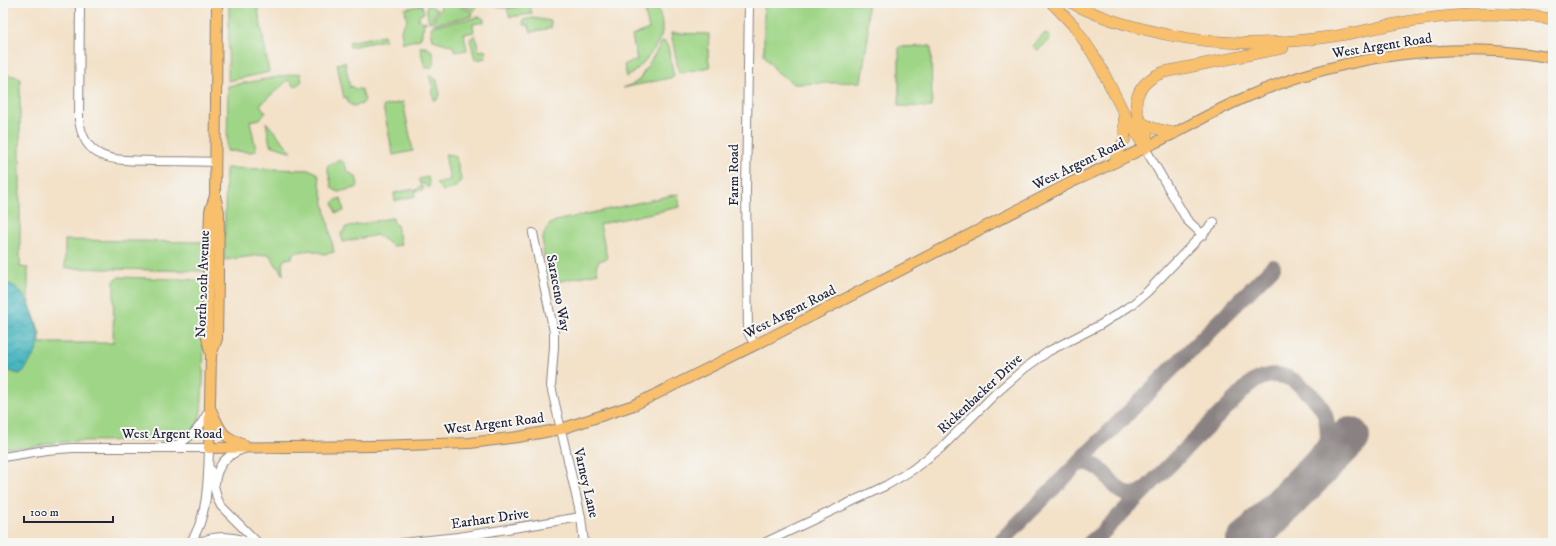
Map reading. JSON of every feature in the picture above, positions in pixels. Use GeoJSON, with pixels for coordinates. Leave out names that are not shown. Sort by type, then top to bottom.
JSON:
{"type":"FeatureCollection","features":[{"type":"Feature","properties":{"kind":"highway"},"geometry":{"type":"LineString","coordinates":[[1052,3],[1074,26],[1093,54],[1124,113],[1145,148]]}},
{"type":"Feature","properties":{"kind":"highway"},"geometry":{"type":"LineString","coordinates":[[1072,3],[1134,27],[1174,37],[1194,40],[1257,44],[1330,37],[1418,20],[1464,14],[1504,14],[1553,19]]}},
{"type":"Feature","properties":{"kind":"highway"},"geometry":{"type":"LineString","coordinates":[[1145,148],[1147,134],[1138,116],[1137,100],[1144,84],[1153,76],[1164,72],[1322,40],[1330,37]]}},
{"type":"Feature","properties":{"kind":"highway"},"geometry":{"type":"LineString","coordinates":[[1115,162],[1119,149],[1125,139],[1124,113]]}},
{"type":"Feature","properties":{"kind":"highway"},"geometry":{"type":"LineString","coordinates":[[1142,123],[1153,128],[1174,133]]}},
{"type":"Feature","properties":{"kind":"main road","name":"North 20th Avenue"},"geometry":{"type":"LineString","coordinates":[[209,448],[211,355],[207,338],[210,211],[215,196],[217,3]]}},
{"type":"Feature","properties":{"kind":"main road","name":"West Argent Road"},"geometry":{"type":"LineString","coordinates":[[209,448],[470,443],[561,430],[634,405],[755,345],[1058,189],[1145,148],[1234,102],[1275,85],[1330,68],[1367,60],[1417,53],[1456,51],[1502,52],[1553,58]]}},
{"type":"Feature","properties":{"kind":"main road"},"geometry":{"type":"LineString","coordinates":[[210,408],[225,436],[251,448]]}},
{"type":"Feature","properties":{"kind":"street"},"geometry":{"type":"LineString","coordinates":[[80,3],[79,120],[82,135],[89,146],[99,154],[119,160],[215,162]]}},
{"type":"Feature","properties":{"kind":"street","name":"Farm Road"},"geometry":{"type":"LineString","coordinates":[[749,3],[746,188],[748,332],[755,345]]}},
{"type":"Feature","properties":{"kind":"street"},"geometry":{"type":"LineString","coordinates":[[1145,148],[1187,220],[1203,235]]}},
{"type":"Feature","properties":{"kind":"street","name":"Rickenbacker Drive"},"geometry":{"type":"LineString","coordinates":[[764,543],[887,485],[912,470],[941,448],[995,394],[1025,368],[1049,351],[1100,325],[1133,304],[1147,292],[1214,222]]}},
{"type":"Feature","properties":{"kind":"street","name":"Saraceno Way"},"geometry":{"type":"LineString","coordinates":[[533,234],[554,332],[551,386],[561,430]]}},
{"type":"Feature","properties":{"kind":"street"},"geometry":{"type":"LineString","coordinates":[[171,448],[190,438],[198,429],[210,408]]}},
{"type":"Feature","properties":{"kind":"street","name":"Varney Lane"},"geometry":{"type":"LineString","coordinates":[[561,430],[581,517],[584,543]]}},
{"type":"Feature","properties":{"kind":"street"},"geometry":{"type":"LineString","coordinates":[[190,543],[197,531],[202,517],[209,448]]}},
{"type":"Feature","properties":{"kind":"street","name":"West Argent Road"},"geometry":{"type":"LineString","coordinates":[[3,457],[61,449],[209,448]]}},
{"type":"Feature","properties":{"kind":"street"},"geometry":{"type":"LineString","coordinates":[[215,486],[218,468],[223,461],[238,451],[251,448]]}},
{"type":"Feature","properties":{"kind":"street"},"geometry":{"type":"LineString","coordinates":[[208,464],[217,498],[222,506],[258,543]]}},
{"type":"Feature","properties":{"kind":"street","name":"Earhart Drive"},"geometry":{"type":"LineString","coordinates":[[402,543],[458,537],[581,517]]}},
{"type":"Feature","properties":{"kind":"street"},"geometry":{"type":"LineString","coordinates":[[199,543],[208,539],[223,537],[236,538],[250,543]]}},
{"type":"Feature","properties":{"kind":"green space"},"geometry":{"type":"Polygon","coordinates":[[[229,3],[257,3],[269,72],[228,81],[229,3]]]}},
{"type":"Feature","properties":{"kind":"green space"},"geometry":{"type":"Polygon","coordinates":[[[443,3],[453,3],[473,13],[472,16],[434,24],[433,22],[443,3]]]}},
{"type":"Feature","properties":{"kind":"green space"},"geometry":{"type":"Polygon","coordinates":[[[457,3],[478,3],[474,11],[457,3]]]}},
{"type":"Feature","properties":{"kind":"green space"},"geometry":{"type":"Polygon","coordinates":[[[492,3],[528,3],[514,7],[499,8],[492,3]]]}},
{"type":"Feature","properties":{"kind":"green space"},"geometry":{"type":"Polygon","coordinates":[[[536,3],[547,3],[530,7],[532,14],[510,17],[507,9],[536,3]]]}},
{"type":"Feature","properties":{"kind":"green space"},"geometry":{"type":"Polygon","coordinates":[[[643,3],[657,3],[662,28],[661,36],[648,57],[632,74],[627,77],[624,64],[637,60],[632,36],[649,29],[643,3]]]}},
{"type":"Feature","properties":{"kind":"green space"},"geometry":{"type":"Polygon","coordinates":[[[764,3],[867,3],[868,37],[861,82],[794,84],[777,72],[764,55],[764,3]]]}},
{"type":"Feature","properties":{"kind":"green space"},"geometry":{"type":"Polygon","coordinates":[[[428,4],[437,10],[431,22],[429,22],[426,8],[428,4]]]}},
{"type":"Feature","properties":{"kind":"green space"},"geometry":{"type":"Polygon","coordinates":[[[422,5],[424,13],[420,15],[418,19],[422,22],[426,21],[426,23],[423,24],[424,28],[422,29],[420,39],[403,43],[401,30],[407,20],[405,9],[422,5]]]}},
{"type":"Feature","properties":{"kind":"green space"},"geometry":{"type":"Polygon","coordinates":[[[480,17],[484,19],[484,22],[473,24],[474,32],[464,34],[467,50],[455,52],[453,46],[433,40],[431,30],[432,26],[480,17]]]}},
{"type":"Feature","properties":{"kind":"green space"},"geometry":{"type":"Polygon","coordinates":[[[533,18],[551,21],[551,28],[531,32],[528,25],[524,25],[523,20],[533,18]]]}},
{"type":"Feature","properties":{"kind":"green space"},"geometry":{"type":"Polygon","coordinates":[[[671,33],[709,34],[708,58],[710,67],[679,73],[671,33]]]}},
{"type":"Feature","properties":{"kind":"green space"},"geometry":{"type":"Polygon","coordinates":[[[1045,33],[1051,38],[1038,51],[1033,46],[1045,33]]]}},
{"type":"Feature","properties":{"kind":"green space"},"geometry":{"type":"Polygon","coordinates":[[[384,35],[385,40],[350,47],[349,42],[384,35]]]}},
{"type":"Feature","properties":{"kind":"green space"},"geometry":{"type":"Polygon","coordinates":[[[475,35],[479,51],[485,50],[486,58],[475,60],[470,39],[475,35]]]}},
{"type":"Feature","properties":{"kind":"green space"},"geometry":{"type":"Polygon","coordinates":[[[662,42],[665,42],[668,47],[674,77],[623,88],[639,80],[662,42]]]}},
{"type":"Feature","properties":{"kind":"green space"},"geometry":{"type":"Polygon","coordinates":[[[931,46],[932,107],[899,106],[899,47],[931,46]]]}},
{"type":"Feature","properties":{"kind":"green space"},"geometry":{"type":"Polygon","coordinates":[[[420,47],[425,47],[432,51],[435,63],[432,67],[425,68],[420,47]]]}},
{"type":"Feature","properties":{"kind":"green space"},"geometry":{"type":"Polygon","coordinates":[[[345,62],[350,88],[351,86],[355,89],[361,89],[365,100],[362,104],[353,106],[348,103],[347,97],[344,98],[337,64],[345,62]]]}},
{"type":"Feature","properties":{"kind":"green space"},"geometry":{"type":"Polygon","coordinates":[[[300,73],[302,81],[295,87],[288,80],[260,105],[266,113],[260,119],[250,121],[256,150],[253,152],[227,151],[228,86],[300,73]]]}},
{"type":"Feature","properties":{"kind":"green space"},"geometry":{"type":"Polygon","coordinates":[[[3,74],[20,77],[20,267],[28,268],[28,299],[40,333],[40,343],[113,343],[114,281],[118,277],[205,280],[201,411],[197,425],[190,434],[179,440],[77,441],[52,443],[29,448],[3,448],[3,74]]]}},
{"type":"Feature","properties":{"kind":"green space"},"geometry":{"type":"Polygon","coordinates":[[[431,75],[437,80],[440,95],[437,100],[434,100],[432,91],[434,90],[429,76],[431,75]]]}},
{"type":"Feature","properties":{"kind":"green space"},"geometry":{"type":"Polygon","coordinates":[[[403,102],[413,151],[393,155],[383,106],[403,102]]]}},
{"type":"Feature","properties":{"kind":"green space"},"geometry":{"type":"Polygon","coordinates":[[[266,122],[292,152],[270,145],[266,122]]]}},
{"type":"Feature","properties":{"kind":"green space"},"geometry":{"type":"Polygon","coordinates":[[[445,154],[456,157],[461,179],[457,186],[443,191],[436,183],[450,180],[445,154]]]}},
{"type":"Feature","properties":{"kind":"green space"},"geometry":{"type":"Polygon","coordinates":[[[340,160],[345,164],[347,171],[356,177],[358,185],[356,188],[338,192],[332,188],[327,167],[328,165],[340,160]]]}},
{"type":"Feature","properties":{"kind":"green space"},"geometry":{"type":"Polygon","coordinates":[[[226,168],[311,170],[318,174],[334,252],[325,254],[310,250],[293,253],[292,258],[285,259],[282,264],[283,275],[269,254],[224,260],[226,168]]]}},
{"type":"Feature","properties":{"kind":"green space"},"geometry":{"type":"Polygon","coordinates":[[[428,177],[429,188],[423,184],[420,184],[419,179],[428,177]]]}},
{"type":"Feature","properties":{"kind":"green space"},"geometry":{"type":"Polygon","coordinates":[[[420,186],[424,188],[423,190],[415,191],[420,186]]]}},
{"type":"Feature","properties":{"kind":"green space"},"geometry":{"type":"Polygon","coordinates":[[[413,189],[415,191],[415,196],[395,201],[394,193],[413,189]]]}},
{"type":"Feature","properties":{"kind":"green space"},"geometry":{"type":"Polygon","coordinates":[[[678,194],[680,207],[600,224],[607,258],[599,261],[596,267],[598,273],[552,283],[543,249],[543,240],[544,233],[548,226],[555,221],[678,194]]]}},
{"type":"Feature","properties":{"kind":"green space"},"geometry":{"type":"Polygon","coordinates":[[[341,198],[344,211],[336,213],[333,203],[341,198]]]}},
{"type":"Feature","properties":{"kind":"green space"},"geometry":{"type":"Polygon","coordinates":[[[393,218],[394,224],[397,225],[401,245],[393,246],[377,235],[343,242],[341,234],[346,227],[393,218]]]}},
{"type":"Feature","properties":{"kind":"green space"},"geometry":{"type":"Polygon","coordinates":[[[65,240],[205,242],[204,271],[65,268],[65,240]]]}},
{"type":"Feature","properties":{"kind":"water"},"geometry":{"type":"Polygon","coordinates":[[[6,282],[21,292],[37,326],[39,341],[38,347],[25,370],[19,374],[3,369],[3,283],[6,282]]]}},
{"type":"Feature","properties":{"kind":"taxiway"},"geometry":{"type":"LineString","coordinates":[[999,543],[1273,267]]}},
{"type":"Feature","properties":{"kind":"taxiway"},"geometry":{"type":"LineString","coordinates":[[1090,543],[1102,533],[1249,385],[1266,376],[1282,376],[1297,382],[1321,406],[1327,421],[1328,433],[1324,464]]}},
{"type":"Feature","properties":{"kind":"taxiway"},"geometry":{"type":"LineString","coordinates":[[1078,464],[1088,463],[1097,467],[1124,493],[1132,495],[1142,492]]}},
{"type":"Feature","properties":{"kind":"runway"},"geometry":{"type":"LineString","coordinates":[[1245,543],[1350,437]]}}]}
